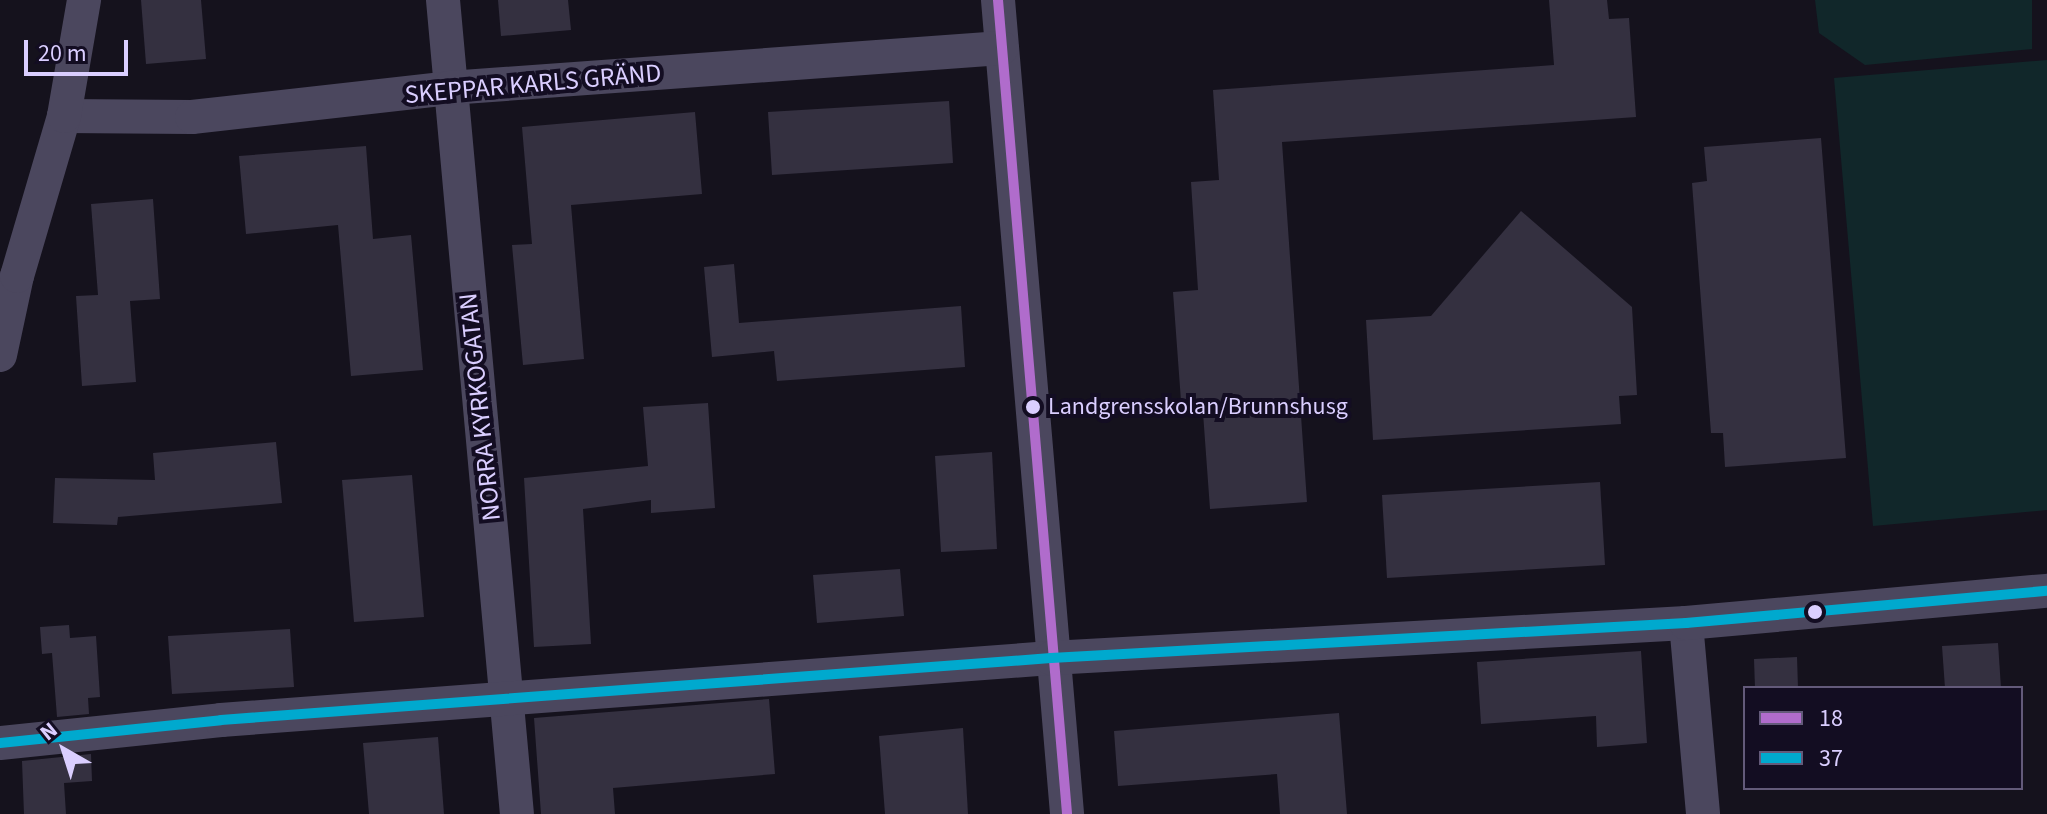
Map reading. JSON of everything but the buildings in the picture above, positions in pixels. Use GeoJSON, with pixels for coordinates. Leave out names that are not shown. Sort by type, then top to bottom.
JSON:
{"type":"FeatureCollection","features":[{"type":"Feature","properties":{"kind":"street"},"geometry":{"type":"LineString","coordinates":[[0,355],[17,276],[64,116],[84,0]]}},
{"type":"Feature","properties":{"kind":"street","name":"NORRA KYRKOGATAN"},"geometry":{"type":"LineString","coordinates":[[443,0],[517,814]]}},
{"type":"Feature","properties":{"kind":"street"},"geometry":{"type":"LineString","coordinates":[[998,0],[1032,369],[1051,658],[1067,814]]}},
{"type":"Feature","properties":{"kind":"street","name":"SKEPPAR KARLS GRÄND"},"geometry":{"type":"LineString","coordinates":[[64,116],[192,117],[449,88],[1002,48]]}},
{"type":"Feature","properties":{"kind":"street"},"geometry":{"type":"LineString","coordinates":[[0,743],[508,698],[1051,658],[1686,623],[2047,591]]}},
{"type":"Feature","properties":{"kind":"street"},"geometry":{"type":"LineString","coordinates":[[1686,623],[1703,814]]}},
{"type":"Feature","properties":{"kind":"green space"},"geometry":{"type":"Polygon","coordinates":[[[1815,0],[2032,0],[2032,49],[1865,65],[1819,33],[1815,0]]]}},
{"type":"Feature","properties":{"kind":"green space"},"geometry":{"type":"Polygon","coordinates":[[[2047,60],[2047,510],[1873,526],[1834,78],[2047,60]]]}},
{"type":"Feature","properties":{"kind":"transit line","name":"18"},"geometry":{"type":"LineString","coordinates":[[998,0],[1067,814]]}},
{"type":"Feature","properties":{"kind":"transit line","name":"37"},"geometry":{"type":"LineString","coordinates":[[0,743],[221,720],[1051,658],[1686,623],[2047,591]]}},
{"type":"Feature","properties":{"kind":"place","name":"Landgrensskolan/Brunnshusg"},"geometry":{"type":"Point","coordinates":[1033,407]}}]}
